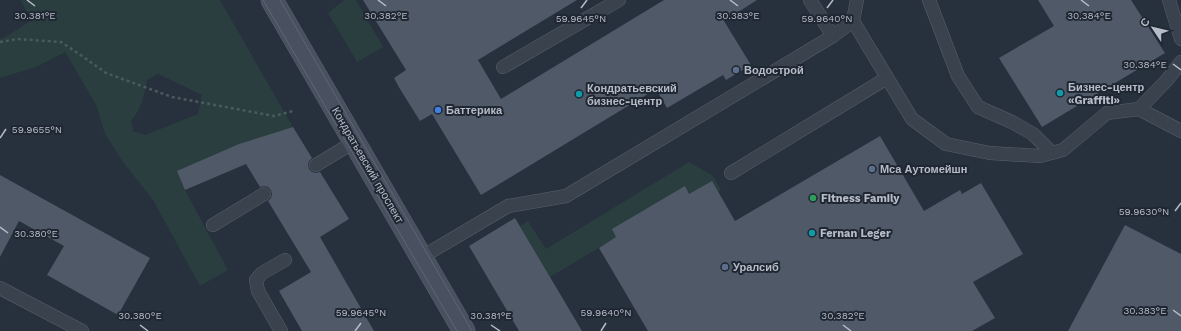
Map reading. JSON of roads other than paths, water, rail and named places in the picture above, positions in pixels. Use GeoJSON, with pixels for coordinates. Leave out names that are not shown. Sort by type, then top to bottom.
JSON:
{"type":"FeatureCollection","features":[{"type":"Feature","properties":{"kind":"main road","name":"Кондратьевский проспект"},"geometry":{"type":"LineString","coordinates":[[272,0],[464,331]]}},
{"type":"Feature","properties":{"kind":"lane"},"geometry":{"type":"LineString","coordinates":[[503,67],[619,0]]}},
{"type":"Feature","properties":{"kind":"lane"},"geometry":{"type":"LineString","coordinates":[[810,0],[833,36]]}},
{"type":"Feature","properties":{"kind":"lane"},"geometry":{"type":"LineString","coordinates":[[857,0],[853,21],[887,78],[912,118],[946,144],[990,153],[1040,156],[1063,150],[1108,113],[1139,109],[1181,131]]}},
{"type":"Feature","properties":{"kind":"lane"},"geometry":{"type":"LineString","coordinates":[[929,0],[958,76],[978,107],[1012,122],[1033,134],[1052,153]]}},
{"type":"Feature","properties":{"kind":"lane"},"geometry":{"type":"LineString","coordinates":[[1170,0],[1181,39]]}},
{"type":"Feature","properties":{"kind":"lane"},"geometry":{"type":"LineString","coordinates":[[422,257],[508,206],[566,196],[833,36],[853,21]]}},
{"type":"Feature","properties":{"kind":"lane"},"geometry":{"type":"LineString","coordinates":[[1139,109],[1167,80],[1181,62]]}},
{"type":"Feature","properties":{"kind":"lane"},"geometry":{"type":"LineString","coordinates":[[731,173],[887,78]]}},
{"type":"Feature","properties":{"kind":"lane"},"geometry":{"type":"LineString","coordinates":[[316,165],[354,142]]}},
{"type":"Feature","properties":{"kind":"lane"},"geometry":{"type":"LineString","coordinates":[[213,225],[264,194]]}},
{"type":"Feature","properties":{"kind":"lane"},"geometry":{"type":"LineString","coordinates":[[281,331],[258,290],[256,280],[262,273],[285,260]]}},
{"type":"Feature","properties":{"kind":"lane"},"geometry":{"type":"LineString","coordinates":[[0,288],[82,331]]}},
{"type":"Feature","properties":{"kind":"tram line"},"geometry":{"type":"LineString","coordinates":[[263,0],[457,331]]}},
{"type":"Feature","properties":{"kind":"tram line"},"geometry":{"type":"LineString","coordinates":[[280,0],[472,331]]}},
{"type":"Feature","properties":{"kind":"place","name":"Водострой"},"geometry":{"type":"Point","coordinates":[736,70]}},
{"type":"Feature","properties":{"kind":"place","name":"Бизнес-центр «Graffiti»"},"geometry":{"type":"Point","coordinates":[1060,93]}},
{"type":"Feature","properties":{"kind":"place","name":"Кондратьевский бизнес-центр"},"geometry":{"type":"Point","coordinates":[579,94]}},
{"type":"Feature","properties":{"kind":"place","name":"Баттерика"},"geometry":{"type":"Point","coordinates":[438,110]}},
{"type":"Feature","properties":{"kind":"place","name":"Мса Аутомейшн"},"geometry":{"type":"Point","coordinates":[872,169]}},
{"type":"Feature","properties":{"kind":"place","name":"Fitness Family"},"geometry":{"type":"Point","coordinates":[813,198]}},
{"type":"Feature","properties":{"kind":"place","name":"Fernan Leger"},"geometry":{"type":"Point","coordinates":[812,233]}},
{"type":"Feature","properties":{"kind":"place","name":"Уралсиб"},"geometry":{"type":"Point","coordinates":[725,267]}}]}
